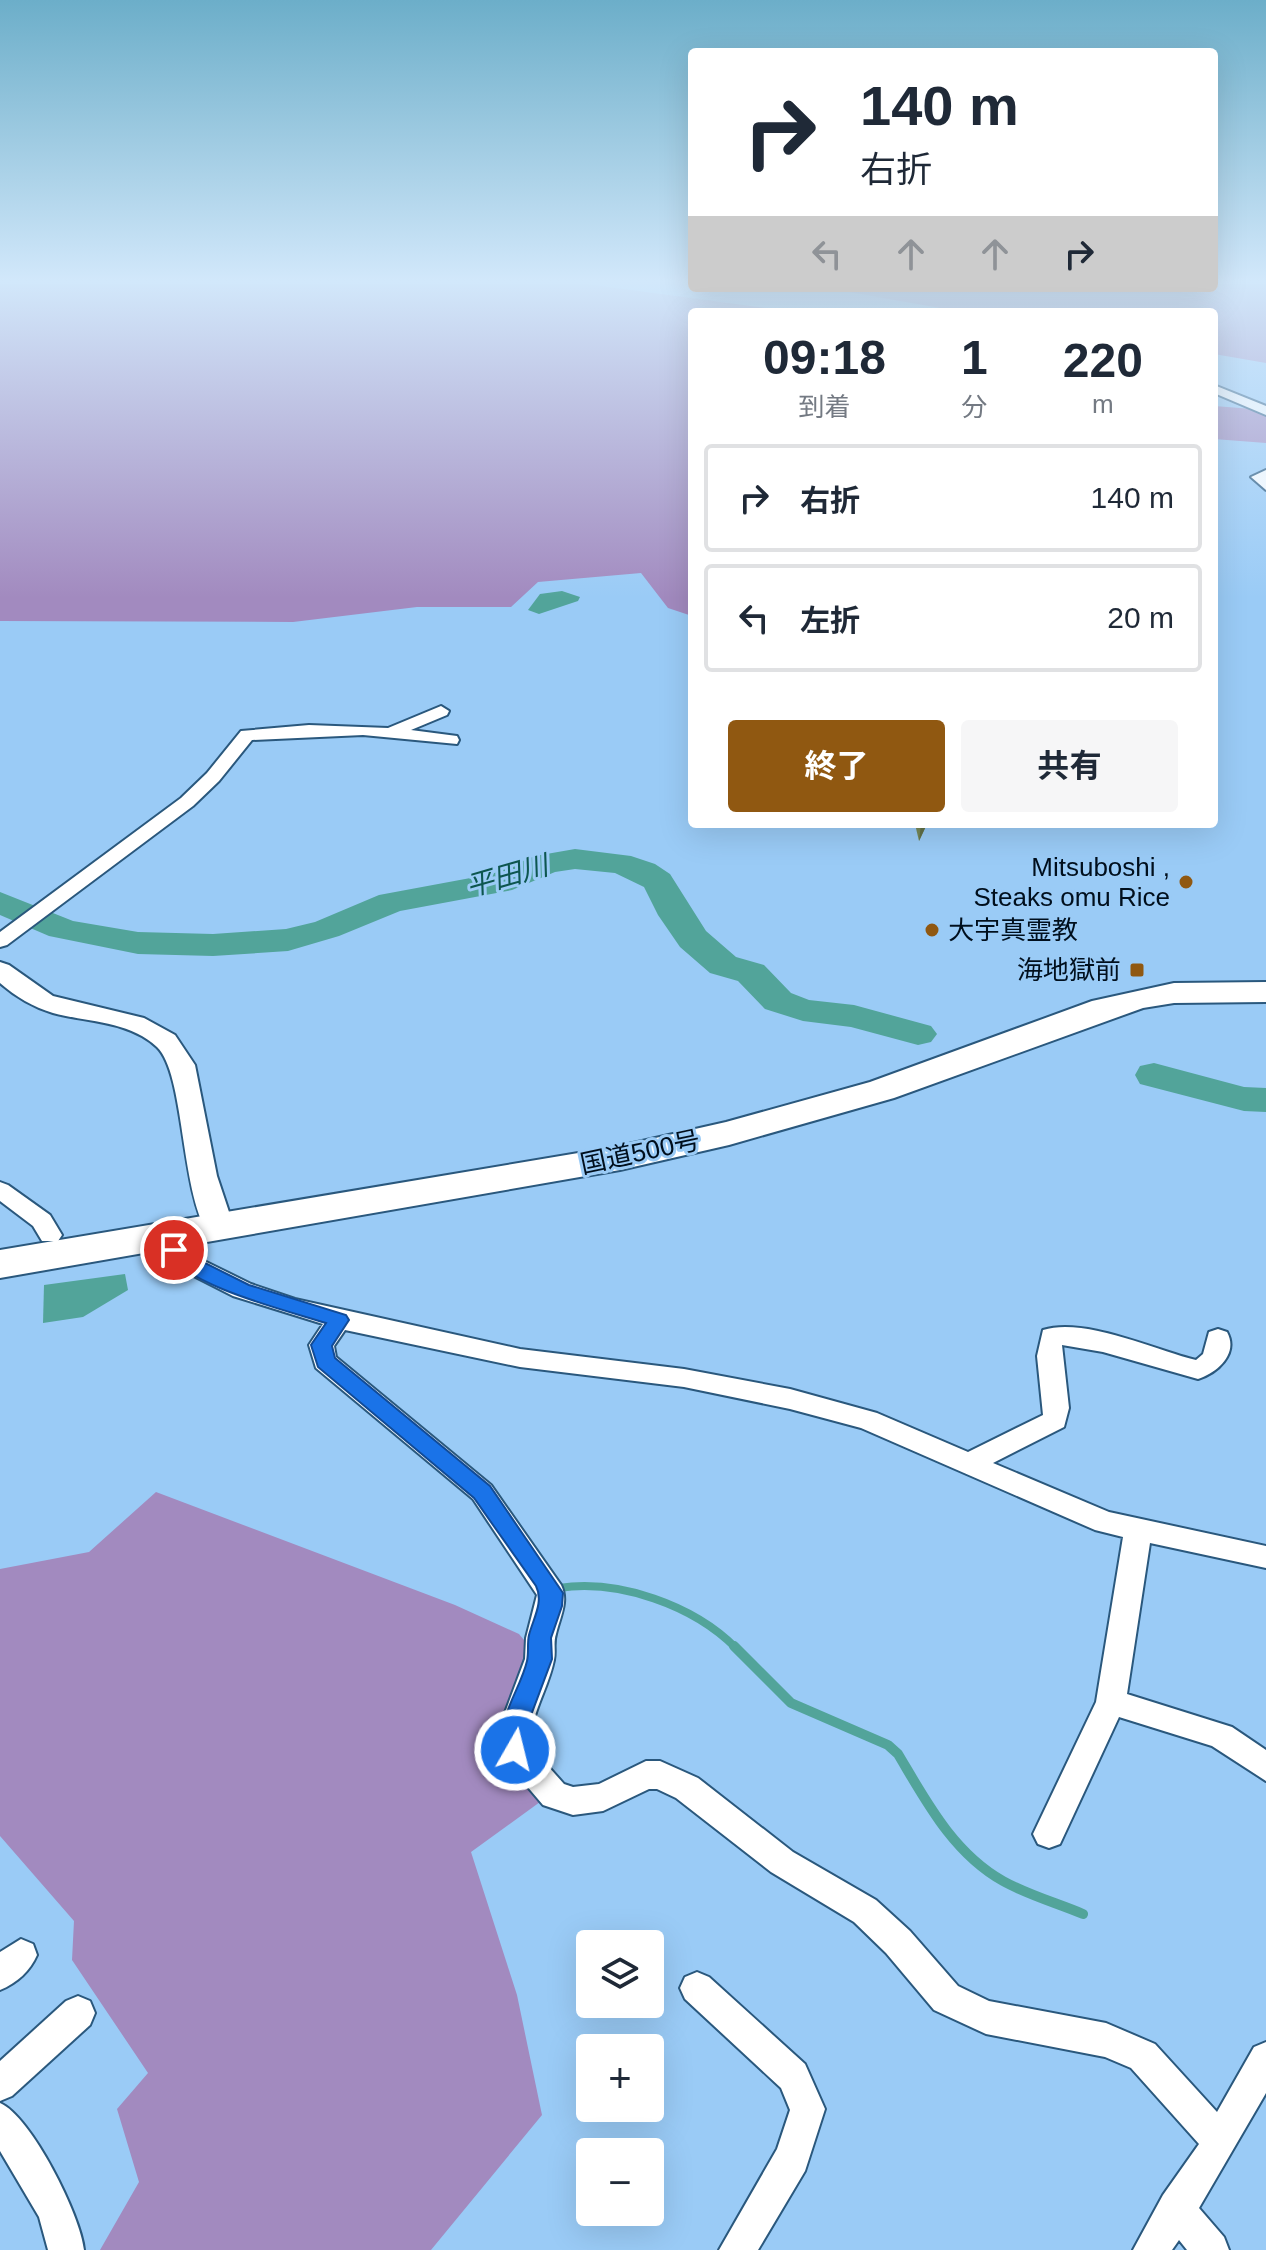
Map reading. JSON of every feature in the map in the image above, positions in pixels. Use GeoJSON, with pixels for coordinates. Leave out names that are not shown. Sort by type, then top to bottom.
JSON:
{"type":"FeatureCollection","features":[{"type":"Feature","properties":{"kind":"highway","name":"国道500号"},"geometry":{"type":"LineString","coordinates":[[0,1264],[162,1236],[214,1218],[595,1144],[781,1100],[1108,985],[1170,975],[1266,973]]}},
{"type":"Feature","properties":{"kind":"highway","name":"国道500号"},"geometry":{"type":"LineString","coordinates":[[0,1244],[50,1235],[214,1218],[620,1158],[729,1133],[882,1090],[1104,1008],[1141,998],[1190,992],[1266,992]]}},
{"type":"Feature","properties":{"kind":"street"},"geometry":{"type":"LineString","coordinates":[[1218,391],[1266,411]]}},
{"type":"Feature","properties":{"kind":"street"},"geometry":{"type":"LineString","coordinates":[[1266,474],[1258,477],[1266,486]]}},
{"type":"Feature","properties":{"kind":"street"},"geometry":{"type":"LineString","coordinates":[[393,732],[441,711]]}},
{"type":"Feature","properties":{"kind":"street"},"geometry":{"type":"LineString","coordinates":[[4,938],[187,802],[247,735],[309,730],[393,732],[451,740]]}},
{"type":"Feature","properties":{"kind":"street"},"geometry":{"type":"LineString","coordinates":[[0,970],[27,992],[47,1003],[124,1019],[167,1041],[179,1057],[193,1110],[214,1218]]}},
{"type":"Feature","properties":{"kind":"street"},"geometry":{"type":"LineString","coordinates":[[0,1190],[42,1221],[50,1235]]}},
{"type":"Feature","properties":{"kind":"street"},"geometry":{"type":"LineString","coordinates":[[162,1236],[180,1259],[242,1290],[339,1320],[520,1358],[684,1378],[790,1399],[868,1420],[1105,1522],[1266,1557]]}},
{"type":"Feature","properties":{"kind":"street"},"geometry":{"type":"LineString","coordinates":[[339,1320],[321,1345],[325,1361],[482,1492],[551,1593],[540,1638],[540,1659],[515,1726],[515,1750],[554,1795],[573,1801],[603,1797],[646,1775],[660,1775],[687,1788],[782,1862],[865,1911],[898,1942],[946,1998],[986,2017],[1106,2040],[1143,2056],[1220,2141]]}},
{"type":"Feature","properties":{"kind":"street"},"geometry":{"type":"LineString","coordinates":[[969,1463],[1055,1420],[1057,1385],[1049,1364],[1048,1346],[1052,1336],[1108,1346],[1198,1370],[1210,1365],[1218,1354],[1218,1338]]}},
{"type":"Feature","properties":{"kind":"street"},"geometry":{"type":"LineString","coordinates":[[1049,1834],[1111,1702],[1138,1531]]}},
{"type":"Feature","properties":{"kind":"street"},"geometry":{"type":"LineString","coordinates":[[1111,1702],[1221,1736],[1266,1767]]}},
{"type":"Feature","properties":{"kind":"street"},"geometry":{"type":"LineString","coordinates":[[697,1988],[793,2076],[808,2109],[792,2158],[737,2250]]}},
{"type":"Feature","properties":{"kind":"street"},"geometry":{"type":"LineString","coordinates":[[0,2084],[78,2013]]}},
{"type":"Feature","properties":{"kind":"street"},"geometry":{"type":"LineString","coordinates":[[1151,2250],[1220,2141],[1266,2059]]}},
{"type":"Feature","properties":{"kind":"street"},"geometry":{"type":"LineString","coordinates":[[0,2121],[47,2194],[67,2240],[66,2250]]}},
{"type":"Feature","properties":{"kind":"street"},"geometry":{"type":"LineString","coordinates":[[1176,2208],[1211,2250]]}},
{"type":"Feature","properties":{"kind":"shaded area"},"geometry":{"type":"Polygon","coordinates":[[[0,389],[688,389],[688,615],[668,608],[641,573],[538,582],[511,607],[417,607],[293,622],[0,621],[0,389]]]}},
{"type":"Feature","properties":{"kind":"shaded area"},"geometry":{"type":"Polygon","coordinates":[[[1218,406],[1266,410],[1266,443],[1218,439],[1218,406]]]}},
{"type":"Feature","properties":{"kind":"shaded area"},"geometry":{"type":"Polygon","coordinates":[[[562,591],[580,597],[578,601],[539,614],[528,610],[540,594],[562,591]]]}},
{"type":"Feature","properties":{"kind":"shaded area"},"geometry":{"type":"Polygon","coordinates":[[[125,1274],[128,1290],[83,1317],[43,1323],[44,1285],[125,1274]]]}},
{"type":"Feature","properties":{"kind":"shaded area"},"geometry":{"type":"Polygon","coordinates":[[[156,1492],[455,1605],[519,1634],[540,1659],[499,1754],[540,1802],[471,1852],[517,1995],[542,2115],[431,2250],[100,2250],[139,2182],[117,2109],[148,2073],[72,1960],[74,1921],[0,1836],[0,1569],[89,1552],[156,1492]]]}},
{"type":"Feature","properties":{"kind":"waterway","name":"平田川"},"geometry":{"type":"LineString","coordinates":[[0,902],[61,929],[90,936],[138,943],[213,945],[288,940],[327,929],[391,902],[500,883],[547,863],[575,859],[619,863],[643,871],[658,881],[675,915],[693,939],[723,965],[751,973],[778,1001],[803,1010],[854,1016],[918,1034]]}},
{"type":"Feature","properties":{"kind":"waterway","name":"平田川"},"geometry":{"type":"LineString","coordinates":[[1154,1075],[1244,1099],[1266,1100]]}},
{"type":"Feature","properties":{"kind":"waterway"},"geometry":{"type":"LineString","coordinates":[[559,1588],[606,1588],[654,1598],[699,1619],[736,1648]]}},
{"type":"Feature","properties":{"kind":"waterway"},"geometry":{"type":"LineString","coordinates":[[736,1648],[791,1703],[888,1745],[898,1754],[942,1825],[985,1869],[1022,1891],[1083,1914]]}},
{"type":"Feature","properties":{"kind":"place","name":"Mitsuboshi , Steaks omu Rice"},"geometry":{"type":"Point","coordinates":[1186,882]}},
{"type":"Feature","properties":{"kind":"place","name":"大宇真霊教"},"geometry":{"type":"Point","coordinates":[932,930]}},
{"type":"Feature","properties":{"kind":"place","name":"海地獄前"},"geometry":{"type":"Point","coordinates":[1137,970]}},
{"type":"Feature","properties":{"kind":"route"},"geometry":{"type":"LineString","coordinates":[[174,1250],[180,1259],[242,1290],[339,1320],[321,1345],[325,1361],[369,1401],[482,1492],[544,1580],[551,1593],[550,1606],[540,1638],[540,1659],[515,1726],[515,1750]]}}]}
